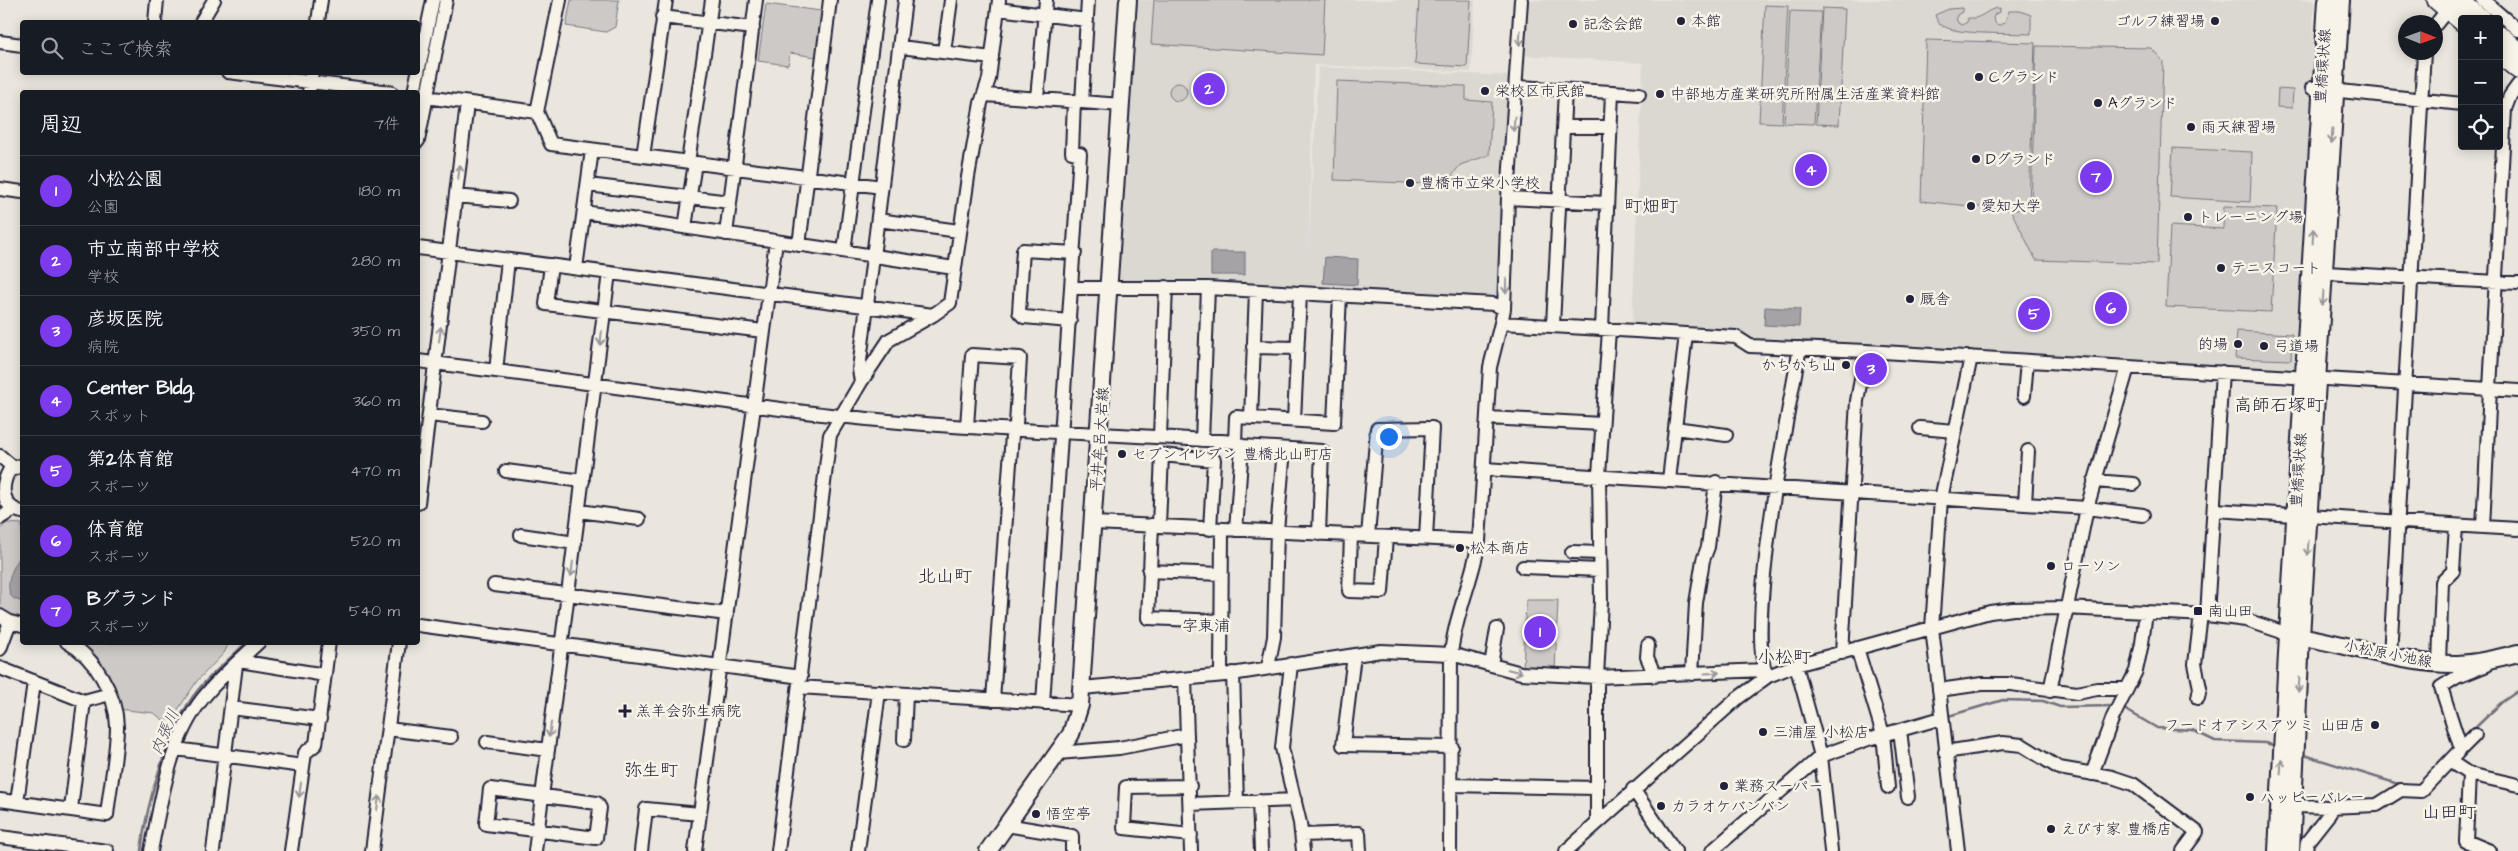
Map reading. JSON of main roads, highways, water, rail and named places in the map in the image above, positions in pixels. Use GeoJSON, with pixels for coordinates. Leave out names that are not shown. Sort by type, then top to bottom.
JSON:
{"type":"FeatureCollection","features":[{"type":"Feature","properties":{"kind":"highway"},"geometry":{"type":"LineString","coordinates":[[2503,38],[2518,51]]}},
{"type":"Feature","properties":{"kind":"highway"},"geometry":{"type":"LineString","coordinates":[[2503,56],[2518,69]]}},
{"type":"Feature","properties":{"kind":"main road","name":"平井牟呂大岩線"},"geometry":{"type":"LineString","coordinates":[[988,851],[1058,753],[1076,723],[1080,705],[1094,523],[1128,0]]}},
{"type":"Feature","properties":{"kind":"main road","name":"豊橋環状線"},"geometry":{"type":"LineString","coordinates":[[2277,851],[2303,516],[2311,378],[2327,0]]}},
{"type":"Feature","properties":{"kind":"main road","name":"豊橋環状線"},"geometry":{"type":"LineString","coordinates":[[2311,378],[2325,274],[2323,89],[2341,0]]}},
{"type":"Feature","properties":{"kind":"main road","name":"豊橋環状線"},"geometry":{"type":"LineString","coordinates":[[2291,851],[2294,806],[2294,635]]}},
{"type":"Feature","properties":{"kind":"main road","name":"小松原小池線"},"geometry":{"type":"LineString","coordinates":[[2294,635],[2390,656],[2439,663],[2459,664],[2518,653]]}},
{"type":"Feature","properties":{"kind":"waterway","name":"内張川"},"geometry":{"type":"LineString","coordinates":[[141,851],[153,790],[177,724],[198,690],[244,645]]}},
{"type":"Feature","properties":{"kind":"waterway"},"geometry":{"type":"LineString","coordinates":[[2472,731],[2502,702],[2518,691]]}},
{"type":"Feature","properties":{"kind":"waterway"},"geometry":{"type":"LineString","coordinates":[[1945,717],[2003,700],[2043,701],[2060,707],[2114,706]]}},
{"type":"Feature","properties":{"kind":"waterway"},"geometry":{"type":"LineString","coordinates":[[2121,707],[2157,728],[2192,730],[2215,741],[2265,743],[2277,746]]}},
{"type":"Feature","properties":{"kind":"waterway"},"geometry":{"type":"LineString","coordinates":[[2301,754],[2395,783],[2404,784]]}},
{"type":"Feature","properties":{"kind":"place","name":"本館"},"geometry":{"type":"Point","coordinates":[1681,21]}},
{"type":"Feature","properties":{"kind":"place","name":"ゴルフ練習場"},"geometry":{"type":"Point","coordinates":[2215,21]}},
{"type":"Feature","properties":{"kind":"place","name":"記念会館"},"geometry":{"type":"Point","coordinates":[1573,24]}},
{"type":"Feature","properties":{"kind":"place","name":"Cグランド"},"geometry":{"type":"Point","coordinates":[1979,77]}},
{"type":"Feature","properties":{"kind":"place","name":"市立南部中学校"},"geometry":{"type":"Point","coordinates":[1209,89]}},
{"type":"Feature","properties":{"kind":"place","name":"栄校区市民館"},"geometry":{"type":"Point","coordinates":[1485,91]}},
{"type":"Feature","properties":{"kind":"place","name":"中部地方産業研究所附属生活産業資料館"},"geometry":{"type":"Point","coordinates":[1660,94]}},
{"type":"Feature","properties":{"kind":"place","name":"Aグランド"},"geometry":{"type":"Point","coordinates":[2098,103]}},
{"type":"Feature","properties":{"kind":"place","name":"雨天練習場"},"geometry":{"type":"Point","coordinates":[2191,127]}},
{"type":"Feature","properties":{"kind":"place","name":"Dグランド"},"geometry":{"type":"Point","coordinates":[1976,159]}},
{"type":"Feature","properties":{"kind":"place","name":"Center Bldg."},"geometry":{"type":"Point","coordinates":[1811,170]}},
{"type":"Feature","properties":{"kind":"place","name":"Bグランド"},"geometry":{"type":"Point","coordinates":[2096,177]}},
{"type":"Feature","properties":{"kind":"place","name":"豊橋市立栄小学校"},"geometry":{"type":"Point","coordinates":[1410,183]}},
{"type":"Feature","properties":{"kind":"place","name":"愛知大学"},"geometry":{"type":"Point","coordinates":[1971,206]}},
{"type":"Feature","properties":{"kind":"place","name":"トレーニング場"},"geometry":{"type":"Point","coordinates":[2188,217]}},
{"type":"Feature","properties":{"kind":"place","name":"テニスコート"},"geometry":{"type":"Point","coordinates":[2221,268]}},
{"type":"Feature","properties":{"kind":"place","name":"厩舎"},"geometry":{"type":"Point","coordinates":[1910,299]}},
{"type":"Feature","properties":{"kind":"place","name":"体育館"},"geometry":{"type":"Point","coordinates":[2111,308]}},
{"type":"Feature","properties":{"kind":"place","name":"第2体育館"},"geometry":{"type":"Point","coordinates":[2034,314]}},
{"type":"Feature","properties":{"kind":"place","name":"的場"},"geometry":{"type":"Point","coordinates":[2238,344]}},
{"type":"Feature","properties":{"kind":"place","name":"弓道場"},"geometry":{"type":"Point","coordinates":[2264,346]}},
{"type":"Feature","properties":{"kind":"place","name":"かちかち山"},"geometry":{"type":"Point","coordinates":[1846,365]}},
{"type":"Feature","properties":{"kind":"place","name":"彦坂医院"},"geometry":{"type":"Point","coordinates":[1871,369]}},
{"type":"Feature","properties":{"kind":"place","name":"セブンイレブン 豊橋北山町店"},"geometry":{"type":"Point","coordinates":[1122,454]}},
{"type":"Feature","properties":{"kind":"place","name":"松本商店"},"geometry":{"type":"Point","coordinates":[1460,548]}},
{"type":"Feature","properties":{"kind":"place","name":"ローソン"},"geometry":{"type":"Point","coordinates":[2051,566]}},
{"type":"Feature","properties":{"kind":"place","name":"南山田"},"geometry":{"type":"Point","coordinates":[2198,611]}},
{"type":"Feature","properties":{"kind":"place","name":"小松公園"},"geometry":{"type":"Point","coordinates":[1540,632]}},
{"type":"Feature","properties":{"kind":"place","name":"羔羊会弥生病院"},"geometry":{"type":"Point","coordinates":[625,711]}},
{"type":"Feature","properties":{"kind":"place","name":"フードオアシスアツミ 山田店"},"geometry":{"type":"Point","coordinates":[2375,725]}},
{"type":"Feature","properties":{"kind":"place","name":"三浦屋 小松店"},"geometry":{"type":"Point","coordinates":[1763,732]}},
{"type":"Feature","properties":{"kind":"place","name":"業務スーパー"},"geometry":{"type":"Point","coordinates":[1724,786]}},
{"type":"Feature","properties":{"kind":"place","name":"ハッピーバレー"},"geometry":{"type":"Point","coordinates":[2250,797]}},
{"type":"Feature","properties":{"kind":"place","name":"カラオケバンバン"},"geometry":{"type":"Point","coordinates":[1661,806]}},
{"type":"Feature","properties":{"kind":"place","name":"悟空亭"},"geometry":{"type":"Point","coordinates":[1036,814]}},
{"type":"Feature","properties":{"kind":"place","name":"えびす家 豊橋店"},"geometry":{"type":"Point","coordinates":[2051,829]}},
{"type":"Feature","properties":{"kind":"district","name":"町畑町"},"geometry":{"type":"Point","coordinates":[1651,206]}},
{"type":"Feature","properties":{"kind":"district","name":"高師石塚町"},"geometry":{"type":"Point","coordinates":[2279,405]}},
{"type":"Feature","properties":{"kind":"district","name":"北山町"},"geometry":{"type":"Point","coordinates":[945,576]}},
{"type":"Feature","properties":{"kind":"district","name":"字東浦"},"geometry":{"type":"Point","coordinates":[1206,626]}},
{"type":"Feature","properties":{"kind":"district","name":"小松町"},"geometry":{"type":"Point","coordinates":[1784,657]}},
{"type":"Feature","properties":{"kind":"district","name":"弥生町"},"geometry":{"type":"Point","coordinates":[651,770]}},
{"type":"Feature","properties":{"kind":"district","name":"山田町"},"geometry":{"type":"Point","coordinates":[2449,812]}}]}
